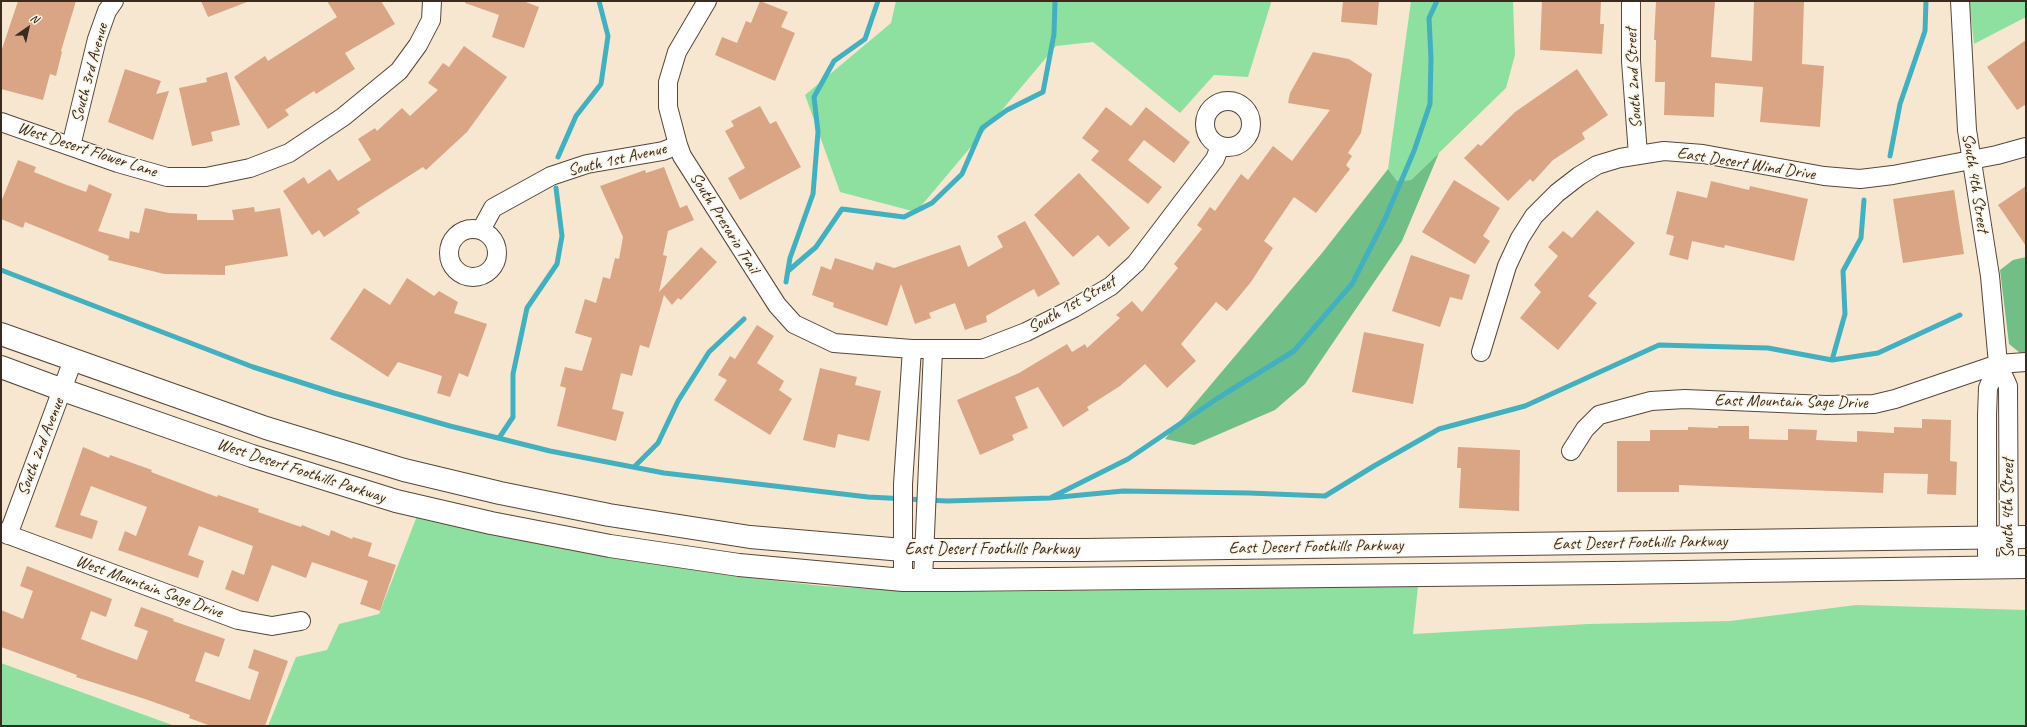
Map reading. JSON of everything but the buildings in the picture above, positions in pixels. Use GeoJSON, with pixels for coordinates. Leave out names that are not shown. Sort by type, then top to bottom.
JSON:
{"type":"FeatureCollection","features":[{"type":"Feature","properties":{"kind":"street","name":"South 3rd Avenue"},"geometry":{"type":"LineString","coordinates":[[71,146],[97,39],[107,11],[114,1]]}},
{"type":"Feature","properties":{"kind":"street","name":"West Desert Flower Lane"},"geometry":{"type":"LineString","coordinates":[[1,122],[118,163],[167,177],[206,177],[250,168],[289,153],[343,117],[399,71],[418,45],[431,20],[432,1]]}},
{"type":"Feature","properties":{"kind":"street","name":"South Presario Trail"},"geometry":{"type":"LineString","coordinates":[[707,1],[677,52],[668,82],[668,107],[678,145],[773,300],[794,324],[834,343],[912,349]]}},
{"type":"Feature","properties":{"kind":"street","name":"South 2nd Street"},"geometry":{"type":"LineString","coordinates":[[1631,1],[1631,68],[1638,155]]}},
{"type":"Feature","properties":{"kind":"street","name":"South 4th Street"},"geometry":{"type":"LineString","coordinates":[[1960,1],[1966,130],[1990,276],[1998,364],[2008,386],[2010,448],[2017,538],[2017,567]]}},
{"type":"Feature","properties":{"kind":"street","name":"South 1st Avenue"},"geometry":{"type":"LineString","coordinates":[[481,230],[493,208],[551,176],[587,164],[663,151],[678,145]]}},
{"type":"Feature","properties":{"kind":"street","name":"South 1st Street"},"geometry":{"type":"LineString","coordinates":[[912,349],[982,349],[1002,342],[1074,308],[1111,286],[1136,263],[1156,238],[1215,159],[1220,146]]}},
{"type":"Feature","properties":{"kind":"street","name":"East Desert Wind Drive"},"geometry":{"type":"LineString","coordinates":[[1481,352],[1507,266],[1520,238],[1534,216],[1557,193],[1579,176],[1597,165],[1638,155],[1664,151],[1703,154],[1824,176],[1860,179],[1893,175],[1997,155],[2026,147]]}},
{"type":"Feature","properties":{"kind":"street","name":"West Desert Foothills Parkway"},"geometry":{"type":"LineString","coordinates":[[1,334],[266,428],[366,459],[500,493],[609,516]]}},
{"type":"Feature","properties":{"kind":"street"},"geometry":{"type":"LineString","coordinates":[[912,349],[903,520],[914,550]]}},
{"type":"Feature","properties":{"kind":"street"},"geometry":{"type":"LineString","coordinates":[[913,580],[914,550],[926,521],[933,350]]}},
{"type":"Feature","properties":{"kind":"street","name":"South 2nd Avenue"},"geometry":{"type":"LineString","coordinates":[[5,534],[63,390],[73,360]]}},
{"type":"Feature","properties":{"kind":"street","name":"East Mountain Sage Drive"},"geometry":{"type":"LineString","coordinates":[[1571,451],[1584,429],[1599,415],[1651,401],[1685,399],[1826,404],[1874,404],[1895,399],[1998,364],[2026,362]]}},
{"type":"Feature","properties":{"kind":"street","name":"South 4th Street"},"geometry":{"type":"LineString","coordinates":[[1987,566],[1988,388],[1998,364]]}},
{"type":"Feature","properties":{"kind":"street","name":"West Desert Foothills Parkway"},"geometry":{"type":"LineString","coordinates":[[1,367],[252,456],[396,501],[491,523],[610,546]]}},
{"type":"Feature","properties":{"kind":"street","name":"South 4th Street"},"geometry":{"type":"LineString","coordinates":[[1987,449],[2010,448]]}},
{"type":"Feature","properties":{"kind":"street","name":"East Desert Foothills Parkway"},"geometry":{"type":"LineString","coordinates":[[609,516],[750,537],[914,550],[1084,550],[2017,538]]}},
{"type":"Feature","properties":{"kind":"street","name":"West Mountain Sage Drive"},"geometry":{"type":"LineString","coordinates":[[5,534],[238,620],[272,626],[301,621]]}},
{"type":"Feature","properties":{"kind":"street","name":"East Desert Foothills Parkway"},"geometry":{"type":"LineString","coordinates":[[610,546],[739,565],[913,580],[1613,574],[1987,566],[2017,567]]}},
{"type":"Feature","properties":{"kind":"green space"},"geometry":{"type":"Polygon","coordinates":[[[896,1],[1270,1],[1271,3],[1248,77],[1214,75],[1180,113],[1093,42],[1056,46],[916,212],[840,192],[805,95],[891,23],[896,1]]]}},
{"type":"Feature","properties":{"kind":"green space"},"geometry":{"type":"Polygon","coordinates":[[[1411,1],[1513,1],[1515,55],[1506,88],[1411,180],[1397,181],[1388,169],[1411,1]]]}},
{"type":"Feature","properties":{"kind":"green space"},"geometry":{"type":"Polygon","coordinates":[[[1969,1],[2026,1],[2026,17],[1974,44],[1969,1]]]}},
{"type":"Feature","properties":{"kind":"green space"},"geometry":{"type":"Polygon","coordinates":[[[1439,153],[1402,241],[1305,384],[1275,410],[1194,445],[1165,439],[1322,253],[1388,169],[1397,181],[1411,180],[1439,153]]]}},
{"type":"Feature","properties":{"kind":"green space"},"geometry":{"type":"Polygon","coordinates":[[[2026,257],[2026,353],[2020,353],[2009,344],[2000,270],[2013,260],[2026,257]]]}},
{"type":"Feature","properties":{"kind":"green space"},"geometry":{"type":"Polygon","coordinates":[[[417,516],[486,533],[586,553],[733,576],[823,586],[907,591],[993,592],[1418,586],[1413,634],[1588,624],[1730,621],[1856,605],[2026,610],[2026,726],[268,726],[296,657],[327,650],[339,624],[379,614],[417,516]]]}},
{"type":"Feature","properties":{"kind":"green space"},"geometry":{"type":"Polygon","coordinates":[[[1,663],[175,726],[1,726],[1,663]]]}},
{"type":"Feature","properties":{"kind":"waterway"},"geometry":{"type":"LineString","coordinates":[[558,157],[576,116],[601,84],[608,36],[599,1]]}},
{"type":"Feature","properties":{"kind":"waterway"},"geometry":{"type":"LineString","coordinates":[[786,282],[790,258],[813,194],[818,132],[814,97],[834,61],[865,39],[878,1]]}},
{"type":"Feature","properties":{"kind":"waterway"},"geometry":{"type":"LineString","coordinates":[[788,271],[816,247],[842,209],[904,217],[932,203],[962,174],[982,128],[1007,110],[1043,92],[1054,34],[1055,1]]}},
{"type":"Feature","properties":{"kind":"waterway"},"geometry":{"type":"LineString","coordinates":[[1052,497],[1128,459],[1218,398],[1294,351],[1352,284],[1385,219],[1414,151],[1430,104],[1431,58],[1429,18],[1437,1]]}},
{"type":"Feature","properties":{"kind":"waterway"},"geometry":{"type":"LineString","coordinates":[[1890,156],[1900,104],[1925,31],[1926,1]]}},
{"type":"Feature","properties":{"kind":"waterway"},"geometry":{"type":"LineString","coordinates":[[499,438],[513,417],[513,374],[527,308],[557,264],[562,236],[556,188]]}},
{"type":"Feature","properties":{"kind":"waterway"},"geometry":{"type":"LineString","coordinates":[[1832,360],[1845,314],[1843,271],[1861,238],[1864,200]]}},
{"type":"Feature","properties":{"kind":"waterway"},"geometry":{"type":"LineString","coordinates":[[1,270],[253,367],[334,393],[450,426],[550,451],[664,473],[868,497],[947,501],[1050,498],[1123,491],[1325,496],[1439,429],[1525,406],[1659,345],[1768,348],[1832,360],[1878,353],[1960,315]]}},
{"type":"Feature","properties":{"kind":"waterway"},"geometry":{"type":"LineString","coordinates":[[634,467],[658,443],[678,401],[709,352],[744,319]]}}]}
